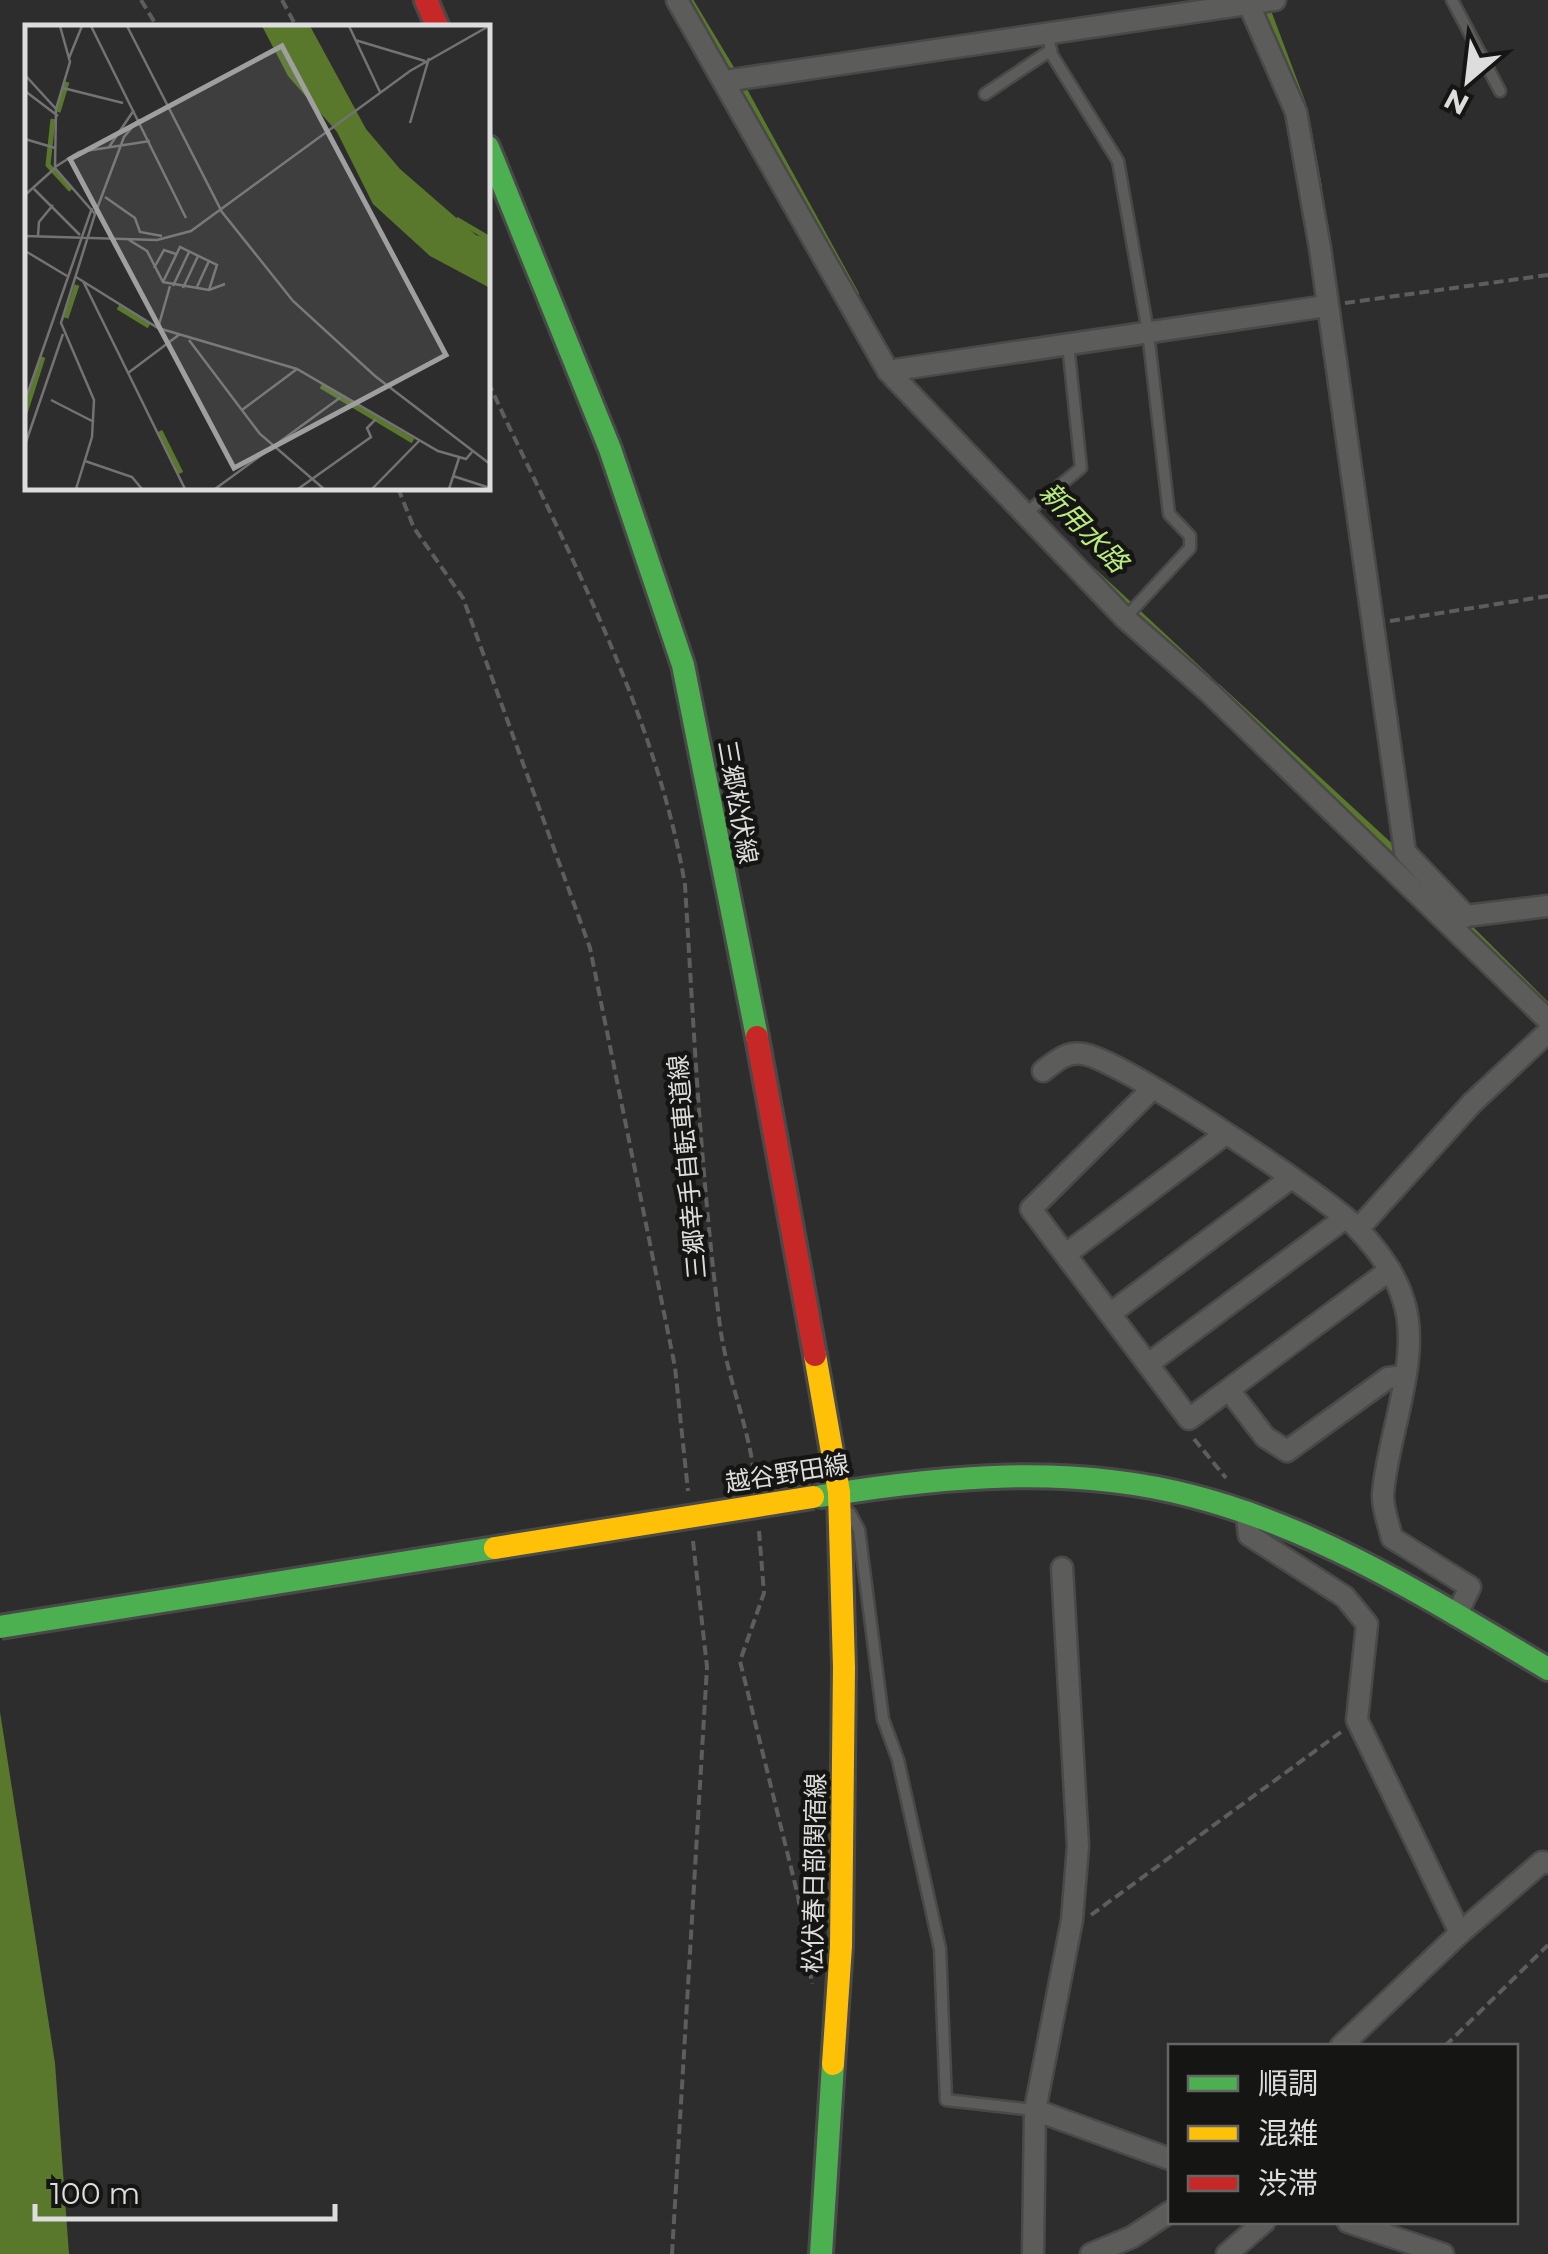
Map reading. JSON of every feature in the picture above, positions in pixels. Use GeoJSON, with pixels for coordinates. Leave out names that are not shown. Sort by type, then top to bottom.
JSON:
{"type":"FeatureCollection","features":[{"type":"Feature","properties":{"kind":"main road"},"geometry":{"type":"LineString","coordinates":[[426,0],[437,25]]}},
{"type":"Feature","properties":{"kind":"main road","name":"三郷松伏線"},"geometry":{"type":"LineString","coordinates":[[490,152],[610,449],[683,666],[786,1189],[839,1492]]}},
{"type":"Feature","properties":{"kind":"main road","name":"越谷野田線"},"geometry":{"type":"LineString","coordinates":[[0,1627],[839,1492],[1018,1474],[1132,1483],[1246,1511],[1296,1531],[1548,1669]]}},
{"type":"Feature","properties":{"kind":"main road","name":"松伏春日部関宿線"},"geometry":{"type":"LineString","coordinates":[[821,2254],[841,1946],[844,1667],[839,1492]]}},
{"type":"Feature","properties":{"kind":"street"},"geometry":{"type":"LineString","coordinates":[[677,0],[732,79],[888,370],[1125,618],[1458,921]]}},
{"type":"Feature","properties":{"kind":"street"},"geometry":{"type":"LineString","coordinates":[[732,79],[1049,41],[1275,0]]}},
{"type":"Feature","properties":{"kind":"street"},"geometry":{"type":"LineString","coordinates":[[1248,2],[1296,112],[1404,852],[1458,921],[1548,1020]]}},
{"type":"Feature","properties":{"kind":"street"},"geometry":{"type":"LineString","coordinates":[[888,370],[1326,306]]}},
{"type":"Feature","properties":{"kind":"street"},"geometry":{"type":"LineString","coordinates":[[1458,921],[1548,906]]}},
{"type":"Feature","properties":{"kind":"street"},"geometry":{"type":"LineString","coordinates":[[1148,1364],[1352,1223],[1548,1032]]}},
{"type":"Feature","properties":{"kind":"street"},"geometry":{"type":"LineString","coordinates":[[1043,1072],[1066,1054],[1080,1053],[1152,1089],[1291,1178],[1352,1223],[1390,1270],[1404,1300],[1408,1330],[1382,1497],[1392,1538],[1470,1587],[1456,1616]]}},
{"type":"Feature","properties":{"kind":"street"},"geometry":{"type":"LineString","coordinates":[[1152,1089],[1030,1209],[1189,1419],[1390,1270]]}},
{"type":"Feature","properties":{"kind":"street"},"geometry":{"type":"LineString","coordinates":[[1066,1254],[1224,1135]]}},
{"type":"Feature","properties":{"kind":"street"},"geometry":{"type":"LineString","coordinates":[[1111,1313],[1291,1178]]}},
{"type":"Feature","properties":{"kind":"street"},"geometry":{"type":"LineString","coordinates":[[1228,1390],[1265,1437],[1286,1450],[1388,1378],[1403,1376]]}},
{"type":"Feature","properties":{"kind":"street"},"geometry":{"type":"LineString","coordinates":[[1246,1511],[1249,1535],[1344,1596],[1367,1624],[1357,1720],[1460,1932]]}},
{"type":"Feature","properties":{"kind":"street"},"geometry":{"type":"LineString","coordinates":[[1033,2254],[1035,2110],[1072,1920],[1078,1846],[1062,1568]]}},
{"type":"Feature","properties":{"kind":"street"},"geometry":{"type":"LineString","coordinates":[[1343,2044],[1460,1932],[1542,1862],[1548,1864]]}},
{"type":"Feature","properties":{"kind":"street"},"geometry":{"type":"LineString","coordinates":[[1035,2110],[1168,2158]]}},
{"type":"Feature","properties":{"kind":"street"},"geometry":{"type":"LineString","coordinates":[[1091,2254],[1132,2237],[1168,2213]]}},
{"type":"Feature","properties":{"kind":"street"},"geometry":{"type":"LineString","coordinates":[[1227,2254],[1262,2224]]}},
{"type":"Feature","properties":{"kind":"street"},"geometry":{"type":"LineString","coordinates":[[1354,2224],[1443,2254]]}},
{"type":"Feature","properties":{"kind":"lane"},"geometry":{"type":"LineString","coordinates":[[1452,0],[1500,91]]}},
{"type":"Feature","properties":{"kind":"lane"},"geometry":{"type":"LineString","coordinates":[[985,94],[1049,41],[1118,162],[1148,332],[1169,514],[1190,536],[1190,548],[1125,618]]}},
{"type":"Feature","properties":{"kind":"lane"},"geometry":{"type":"LineString","coordinates":[[1024,514],[1081,468],[1068,344]]}},
{"type":"Feature","properties":{"kind":"lane"},"geometry":{"type":"LineString","coordinates":[[839,1492],[859,1530],[883,1719],[898,1760],[940,1948],[946,2100],[1035,2110]]}},
{"type":"Feature","properties":{"kind":"path"},"geometry":{"type":"LineString","coordinates":[[141,0],[156,25]]}},
{"type":"Feature","properties":{"kind":"path"},"geometry":{"type":"LineString","coordinates":[[282,0],[295,25]]}},
{"type":"Feature","properties":{"kind":"path"},"geometry":{"type":"LineString","coordinates":[[1326,306],[1548,275]]}},
{"type":"Feature","properties":{"kind":"path","name":"三郷幸手自転車道線"},"geometry":{"type":"LineString","coordinates":[[490,386],[591,602],[677,834],[686,885],[708,1234],[722,1343],[752,1452],[755,1488]]}},
{"type":"Feature","properties":{"kind":"path"},"geometry":{"type":"LineString","coordinates":[[399,490],[414,528],[462,598],[590,948],[674,1367],[689,1498]]}},
{"type":"Feature","properties":{"kind":"path"},"geometry":{"type":"LineString","coordinates":[[1373,624],[1548,596]]}},
{"type":"Feature","properties":{"kind":"path"},"geometry":{"type":"LineString","coordinates":[[1184,1428],[1229,1482]]}},
{"type":"Feature","properties":{"kind":"path"},"geometry":{"type":"LineString","coordinates":[[758,1524],[764,1593],[740,1662],[798,1896],[812,1972]]}},
{"type":"Feature","properties":{"kind":"path"},"geometry":{"type":"LineString","coordinates":[[672,2254],[707,1667],[693,1536]]}},
{"type":"Feature","properties":{"kind":"path"},"geometry":{"type":"LineString","coordinates":[[1103,1908],[1357,1720]]}},
{"type":"Feature","properties":{"kind":"path"},"geometry":{"type":"LineString","coordinates":[[1447,2044],[1548,1945]]}},
{"type":"Feature","properties":{"kind":"shaded area"},"geometry":{"type":"Polygon","coordinates":[[[0,1712],[55,2063],[69,2254],[0,2254],[0,1712]]]}},
{"type":"Feature","properties":{"kind":"waterway","name":"新用水路"},"geometry":{"type":"LineString","coordinates":[[690,0],[856,294]]}},
{"type":"Feature","properties":{"kind":"waterway"},"geometry":{"type":"LineString","coordinates":[[1265,3],[1303,104]]}},
{"type":"Feature","properties":{"kind":"waterway"},"geometry":{"type":"LineString","coordinates":[[1306,116],[1319,187]]}},
{"type":"Feature","properties":{"kind":"waterway","name":"新用水路"},"geometry":{"type":"LineString","coordinates":[[1090,568],[1209,679]]}},
{"type":"Feature","properties":{"kind":"waterway","name":"新用水路"},"geometry":{"type":"LineString","coordinates":[[1218,687],[1400,855]]}},
{"type":"Feature","properties":{"kind":"waterway","name":"新用水路"},"geometry":{"type":"LineString","coordinates":[[1464,922],[1548,1006]]}},
{"type":"Feature","properties":{"kind":"traffic: fast"},"geometry":{"type":"LineString","coordinates":[[490,152],[610,449],[683,665],[757,1037]]}},
{"type":"Feature","properties":{"kind":"traffic: fast"},"geometry":{"type":"LineString","coordinates":[[821,1496],[1007,1476],[1100,1480],[1192,1496],[1240,1510],[1332,1548],[1548,1669]]}},
{"type":"Feature","properties":{"kind":"traffic: fast"},"geometry":{"type":"LineString","coordinates":[[0,1627],[495,1548]]}},
{"type":"Feature","properties":{"kind":"traffic: fast"},"geometry":{"type":"LineString","coordinates":[[821,2254],[833,2064]]}},
{"type":"Feature","properties":{"kind":"traffic: slow"},"geometry":{"type":"LineString","coordinates":[[815,1355],[839,1492],[844,1667],[841,1946],[833,2064]]}},
{"type":"Feature","properties":{"kind":"traffic: slow"},"geometry":{"type":"LineString","coordinates":[[495,1548],[813,1497]]}},
{"type":"Feature","properties":{"kind":"traffic: jam"},"geometry":{"type":"LineString","coordinates":[[426,0],[437,25]]}},
{"type":"Feature","properties":{"kind":"traffic: jam"},"geometry":{"type":"LineString","coordinates":[[757,1037],[815,1355]]}}]}
